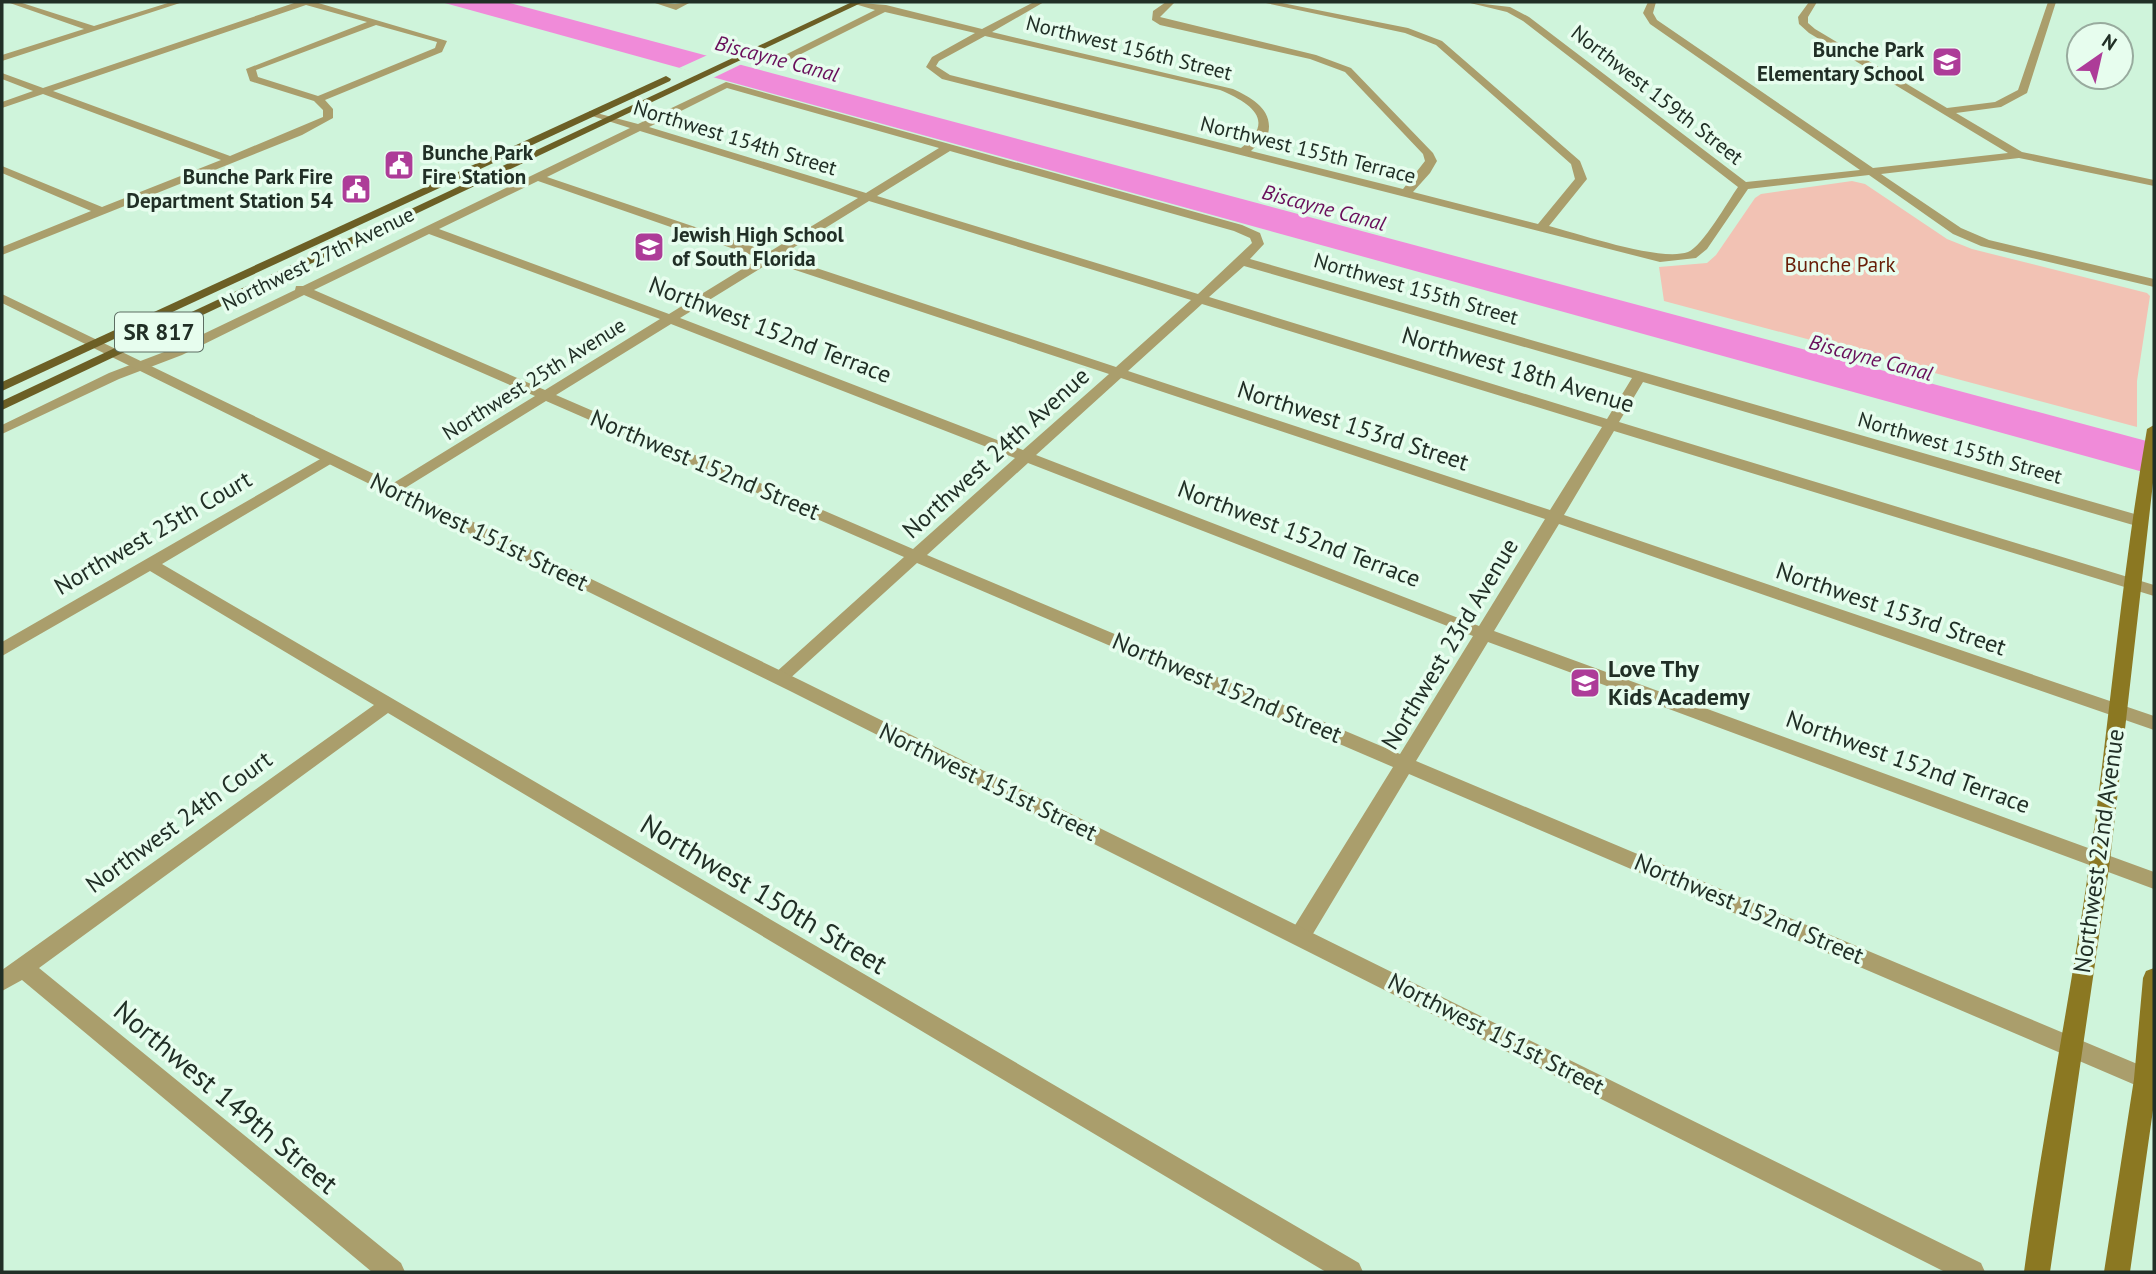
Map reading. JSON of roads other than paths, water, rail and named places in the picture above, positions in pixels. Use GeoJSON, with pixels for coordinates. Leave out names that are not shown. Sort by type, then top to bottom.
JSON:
{"type":"FeatureCollection","features":[{"type":"Feature","properties":{"kind":"main road"},"geometry":{"type":"LineString","coordinates":[[775,29],[835,2]]}},
{"type":"Feature","properties":{"kind":"main road","name":"Northwest 27th Avenue"},"geometry":{"type":"LineString","coordinates":[[2,406],[856,2]]}},
{"type":"Feature","properties":{"kind":"main road","name":"Northwest 27th Avenue"},"geometry":{"type":"LineString","coordinates":[[2,387],[676,75]]}},
{"type":"Feature","properties":{"kind":"main road"},"geometry":{"type":"LineString","coordinates":[[422,192],[440,199]]}},
{"type":"Feature","properties":{"kind":"main road","name":"Northwest 22nd Avenue"},"geometry":{"type":"LineString","coordinates":[[2037,1272],[2100,861],[2134,585],[2139,521],[2154,429]]}},
{"type":"Feature","properties":{"kind":"main road"},"geometry":{"type":"LineString","coordinates":[[2117,1272],[2150,1080],[2154,978]]}},
{"type":"Feature","properties":{"kind":"street"},"geometry":{"type":"LineString","coordinates":[[28,8],[47,2]]}},
{"type":"Feature","properties":{"kind":"street"},"geometry":{"type":"LineString","coordinates":[[2,58],[179,2]]}},
{"type":"Feature","properties":{"kind":"street"},"geometry":{"type":"LineString","coordinates":[[2,105],[305,2],[442,41],[439,50],[318,99]]}},
{"type":"Feature","properties":{"kind":"street"},"geometry":{"type":"LineString","coordinates":[[656,2],[676,7],[687,2]]}},
{"type":"Feature","properties":{"kind":"street","name":"Northwest 156th Street"},"geometry":{"type":"LineString","coordinates":[[856,2],[1223,88],[1245,97],[1259,112],[1264,124],[1263,134],[1242,153]]}},
{"type":"Feature","properties":{"kind":"street"},"geometry":{"type":"LineString","coordinates":[[779,61],[900,2]]}},
{"type":"Feature","properties":{"kind":"street"},"geometry":{"type":"LineString","coordinates":[[984,32],[1040,2]]}},
{"type":"Feature","properties":{"kind":"street"},"geometry":{"type":"LineString","coordinates":[[1171,2],[1156,13],[1155,18],[1172,26],[1313,57],[1348,70],[1428,153],[1431,161],[1426,171],[1404,195]]}},
{"type":"Feature","properties":{"kind":"street"},"geometry":{"type":"LineString","coordinates":[[1265,2],[1408,31],[1439,43],[1576,163],[1581,179],[1540,229]]}},
{"type":"Feature","properties":{"kind":"street","name":"Northwest 159th Street"},"geometry":{"type":"LineString","coordinates":[[1470,2],[1510,10],[1526,19],[1744,186]]}},
{"type":"Feature","properties":{"kind":"street"},"geometry":{"type":"LineString","coordinates":[[1652,2],[1648,13],[1653,22],[1957,230],[1985,243],[2154,283]]}},
{"type":"Feature","properties":{"kind":"street"},"geometry":{"type":"LineString","coordinates":[[1813,2],[1803,17],[1804,24],[1812,31],[2019,155]]}},
{"type":"Feature","properties":{"kind":"street"},"geometry":{"type":"LineString","coordinates":[[1946,111],[2002,104],[2016,99],[2023,91],[2052,2]]}},
{"type":"Feature","properties":{"kind":"street"},"geometry":{"type":"LineString","coordinates":[[13,7],[28,8],[94,29]]}},
{"type":"Feature","properties":{"kind":"street"},"geometry":{"type":"LineString","coordinates":[[2,251],[231,160],[328,118],[328,108],[318,99],[254,79],[251,69],[376,22]]}},
{"type":"Feature","properties":{"kind":"street","name":"Northwest 155th Terrace"},"geometry":{"type":"LineString","coordinates":[[984,32],[935,59],[931,67],[946,77],[1634,254],[1660,258],[1692,255],[1703,246],[1744,186]]}},
{"type":"Feature","properties":{"kind":"street"},"geometry":{"type":"LineString","coordinates":[[2,76],[231,160]]}},
{"type":"Feature","properties":{"kind":"street","name":"Northwest 27th Avenue"},"geometry":{"type":"LineString","coordinates":[[2,430],[140,366],[177,352],[726,85],[947,148]]}},
{"type":"Feature","properties":{"kind":"street","name":"Northwest 154th Street"},"geometry":{"type":"LineString","coordinates":[[593,113],[866,198]]}},
{"type":"Feature","properties":{"kind":"street"},"geometry":{"type":"LineString","coordinates":[[947,148],[1238,228],[1256,236],[1258,244],[1242,261]]}},
{"type":"Feature","properties":{"kind":"street","name":"Northwest 25th Avenue"},"geometry":{"type":"LineString","coordinates":[[393,490],[947,148]]}},
{"type":"Feature","properties":{"kind":"street"},"geometry":{"type":"LineString","coordinates":[[1744,186],[2019,155],[2154,183]]}},
{"type":"Feature","properties":{"kind":"street"},"geometry":{"type":"LineString","coordinates":[[2,169],[101,211]]}},
{"type":"Feature","properties":{"kind":"street","name":"Northwest 153rd Street"},"geometry":{"type":"LineString","coordinates":[[537,177],[1555,517],[2154,723]]}},
{"type":"Feature","properties":{"kind":"street","name":"Northwest 18th Avenue"},"geometry":{"type":"LineString","coordinates":[[866,198],[2154,591]]}},
{"type":"Feature","properties":{"kind":"street","name":"Northwest 152nd Terrace"},"geometry":{"type":"LineString","coordinates":[[427,229],[1025,455],[1484,634],[2154,881]]}},
{"type":"Feature","properties":{"kind":"street","name":"Northwest 24th Avenue"},"geometry":{"type":"LineString","coordinates":[[780,678],[1242,261]]}},
{"type":"Feature","properties":{"kind":"street","name":"Northwest 155th Street"},"geometry":{"type":"LineString","coordinates":[[1242,261],[2139,521]]}},
{"type":"Feature","properties":{"kind":"street","name":"Northwest 152nd Street"},"geometry":{"type":"LineString","coordinates":[[302,289],[915,556],[2150,1080]]}},
{"type":"Feature","properties":{"kind":"street","name":"Northwest 151st Street"},"geometry":{"type":"LineString","coordinates":[[2,298],[780,678],[1972,1272]]}},
{"type":"Feature","properties":{"kind":"street","name":"Northwest 23rd Avenue"},"geometry":{"type":"LineString","coordinates":[[1300,936],[1640,376]]}},
{"type":"Feature","properties":{"kind":"street","name":"Northwest 25th Court"},"geometry":{"type":"LineString","coordinates":[[2,650],[329,459]]}},
{"type":"Feature","properties":{"kind":"street","name":"Northwest 150th Street"},"geometry":{"type":"LineString","coordinates":[[149,563],[1350,1272]]}},
{"type":"Feature","properties":{"kind":"street","name":"Northwest 24th Court"},"geometry":{"type":"LineString","coordinates":[[2,982],[388,704]]}},
{"type":"Feature","properties":{"kind":"street","name":"Northwest 149th Street"},"geometry":{"type":"LineString","coordinates":[[22,967],[392,1272]]}},
{"type":"Feature","properties":{"kind":"place","name":"Bunche Park Elementary School"},"geometry":{"type":"Point","coordinates":[1947,62]}},
{"type":"Feature","properties":{"kind":"place","name":"Bunche Park Fire Station"},"geometry":{"type":"Point","coordinates":[399,165]}},
{"type":"Feature","properties":{"kind":"place","name":"Bunche Park Fire Department Station 54"},"geometry":{"type":"Point","coordinates":[356,189]}},
{"type":"Feature","properties":{"kind":"place","name":"Jewish High School of South Florida"},"geometry":{"type":"Point","coordinates":[649,247]}},
{"type":"Feature","properties":{"kind":"place","name":"Love Thy Kids Academy"},"geometry":{"type":"Point","coordinates":[1585,683]}},
{"type":"Feature","properties":{"kind":"water label","name":"Biscayne Canal"},"geometry":{"type":"Point","coordinates":[777,59]}},
{"type":"Feature","properties":{"kind":"water label","name":"Biscayne Canal"},"geometry":{"type":"Point","coordinates":[1324,208]}},
{"type":"Feature","properties":{"kind":"water label","name":"Biscayne Canal"},"geometry":{"type":"Point","coordinates":[1871,358]}},
{"type":"Feature","properties":{"kind":"park label","name":"Bunche Park"},"geometry":{"type":"Point","coordinates":[1840,265]}}]}
